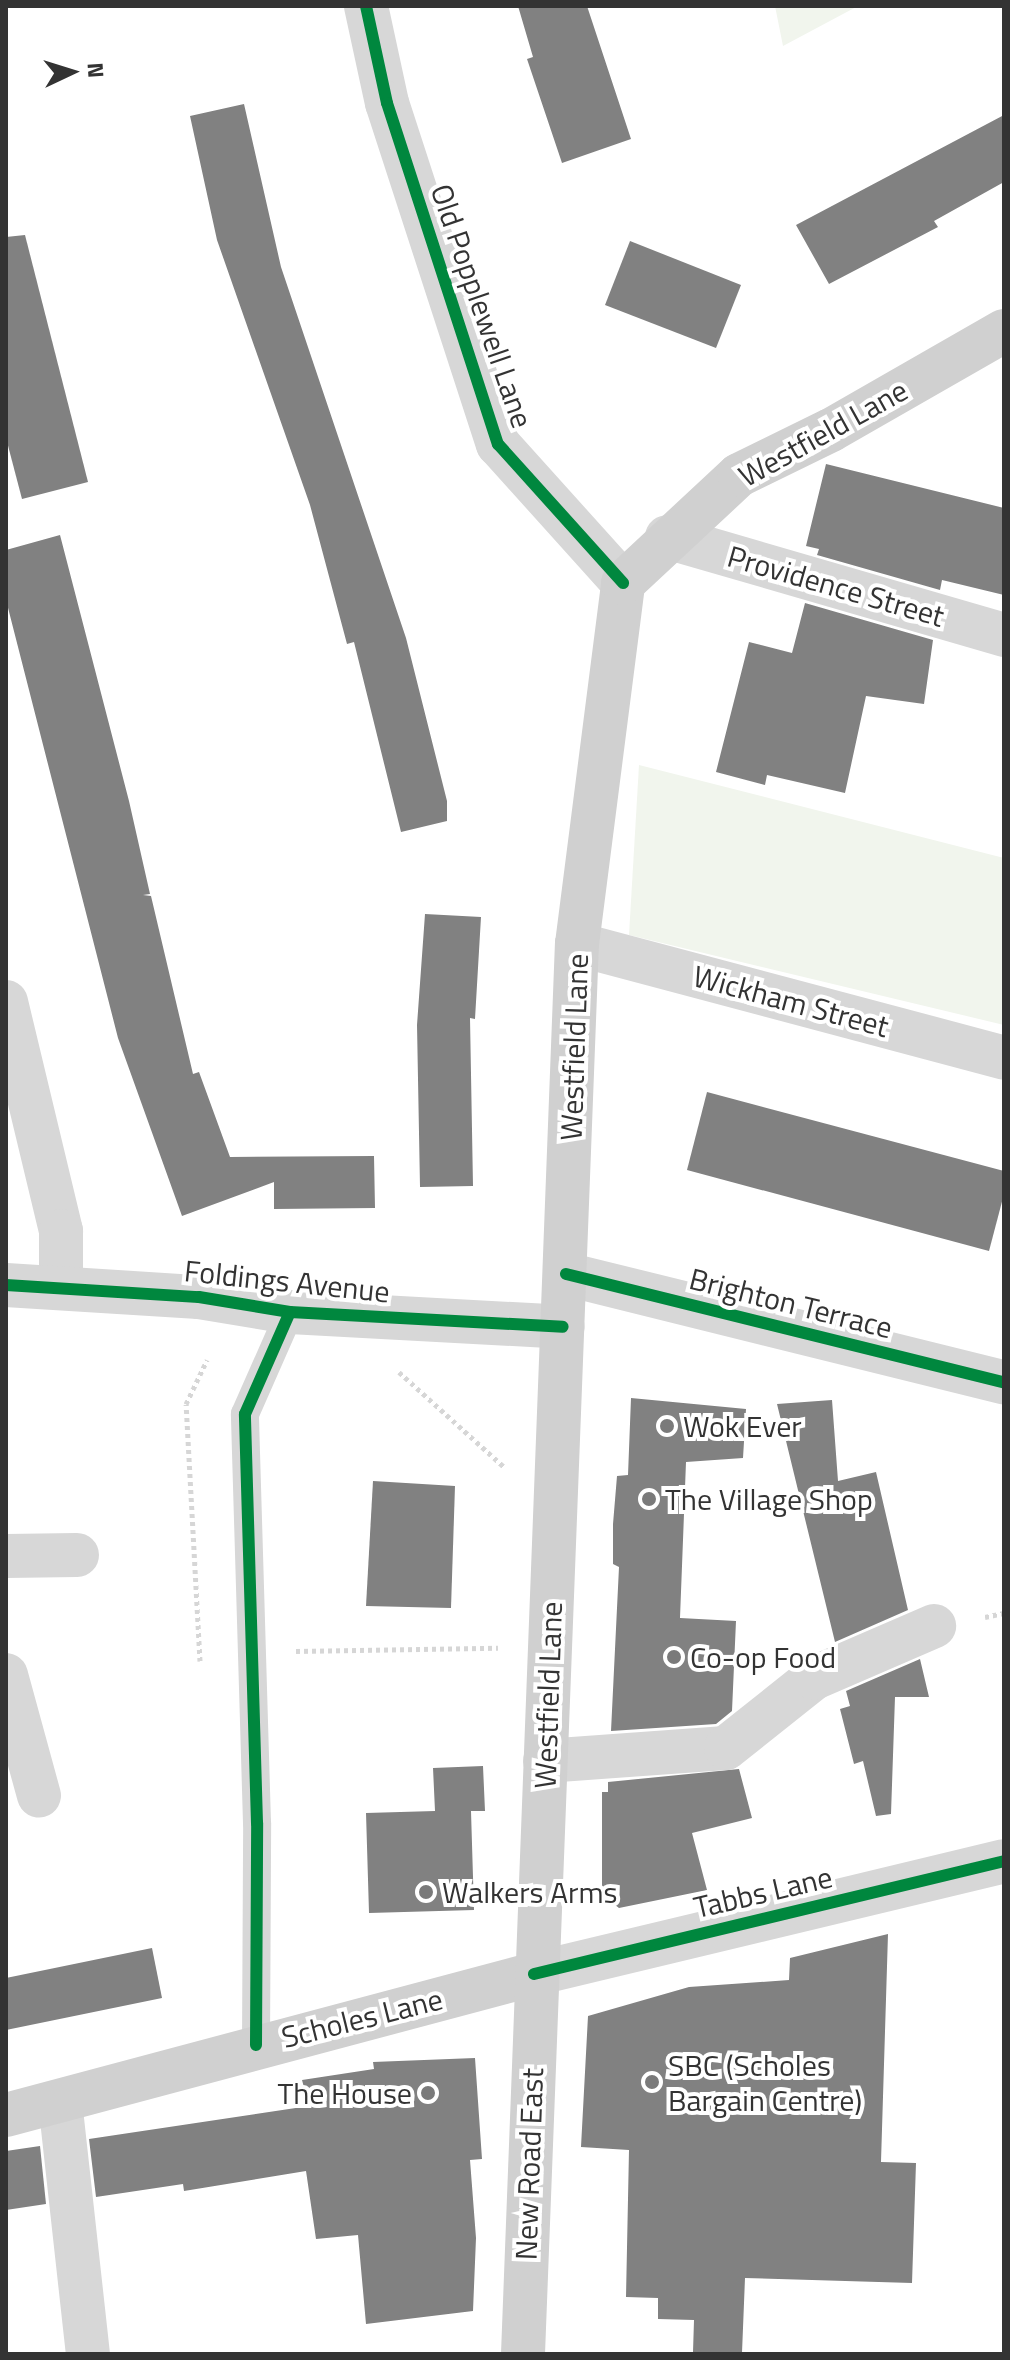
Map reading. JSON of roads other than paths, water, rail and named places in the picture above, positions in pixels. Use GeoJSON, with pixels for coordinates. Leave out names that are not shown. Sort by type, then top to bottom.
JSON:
{"type":"FeatureCollection","features":[{"type":"Feature","properties":{"kind":"main road","name":"Westfield Lane"},"geometry":{"type":"LineString","coordinates":[[534,1974],[566,1274],[577,944],[623,583],[667,537],[739,475],[831,430],[1004,331]]}},
{"type":"Feature","properties":{"kind":"main road","name":"Scholes Lane"},"geometry":{"type":"LineString","coordinates":[[6,2115],[256,2045],[534,1974]]}},
{"type":"Feature","properties":{"kind":"main road","name":"New Road East"},"geometry":{"type":"LineString","coordinates":[[523,2354],[534,1974]]}},
{"type":"Feature","properties":{"kind":"street","name":"Old Popplewell Lane"},"geometry":{"type":"LineString","coordinates":[[366,6],[387,103],[498,444],[623,583]]}},
{"type":"Feature","properties":{"kind":"street","name":"Providence Street"},"geometry":{"type":"LineString","coordinates":[[667,537],[1004,635]]}},
{"type":"Feature","properties":{"kind":"street","name":"Wickham Street"},"geometry":{"type":"LineString","coordinates":[[577,944],[1004,1058]]}},
{"type":"Feature","properties":{"kind":"street"},"geometry":{"type":"LineString","coordinates":[[6,1002],[61,1231],[61,1285]]}},
{"type":"Feature","properties":{"kind":"street","name":"Brighton Terrace"},"geometry":{"type":"LineString","coordinates":[[566,1274],[1004,1382]]}},
{"type":"Feature","properties":{"kind":"street","name":"Foldings Avenue"},"geometry":{"type":"LineString","coordinates":[[6,1285],[61,1285],[199,1297],[290,1312],[563,1327]]}},
{"type":"Feature","properties":{"kind":"street"},"geometry":{"type":"LineString","coordinates":[[6,1556],[77,1555]]}},
{"type":"Feature","properties":{"kind":"street"},"geometry":{"type":"LineString","coordinates":[[545,1761],[726,1748],[814,1678],[934,1626]]}},
{"type":"Feature","properties":{"kind":"street"},"geometry":{"type":"LineString","coordinates":[[6,1675],[39,1796]]}},
{"type":"Feature","properties":{"kind":"street","name":"Tabbs Lane"},"geometry":{"type":"LineString","coordinates":[[534,1974],[1004,1861]]}},
{"type":"Feature","properties":{"kind":"street"},"geometry":{"type":"LineString","coordinates":[[60,2101],[88,2354]]}},
{"type":"Feature","properties":{"kind":"lane"},"geometry":{"type":"LineString","coordinates":[[256,2045],[257,1823],[245,1414],[290,1312]]}},
{"type":"Feature","properties":{"kind":"place","name":"Wok Ever"},"geometry":{"type":"Point","coordinates":[667,1426]}},
{"type":"Feature","properties":{"kind":"place","name":"The Village Shop"},"geometry":{"type":"Point","coordinates":[649,1499]}},
{"type":"Feature","properties":{"kind":"place","name":"Co-op Food"},"geometry":{"type":"Point","coordinates":[674,1657]}},
{"type":"Feature","properties":{"kind":"place","name":"Walkers Arms"},"geometry":{"type":"Point","coordinates":[426,1892]}},
{"type":"Feature","properties":{"kind":"place","name":"SBC (Scholes Bargain Centre)"},"geometry":{"type":"Point","coordinates":[652,2082]}},
{"type":"Feature","properties":{"kind":"place","name":"The House"},"geometry":{"type":"Point","coordinates":[428,2093]}}]}
